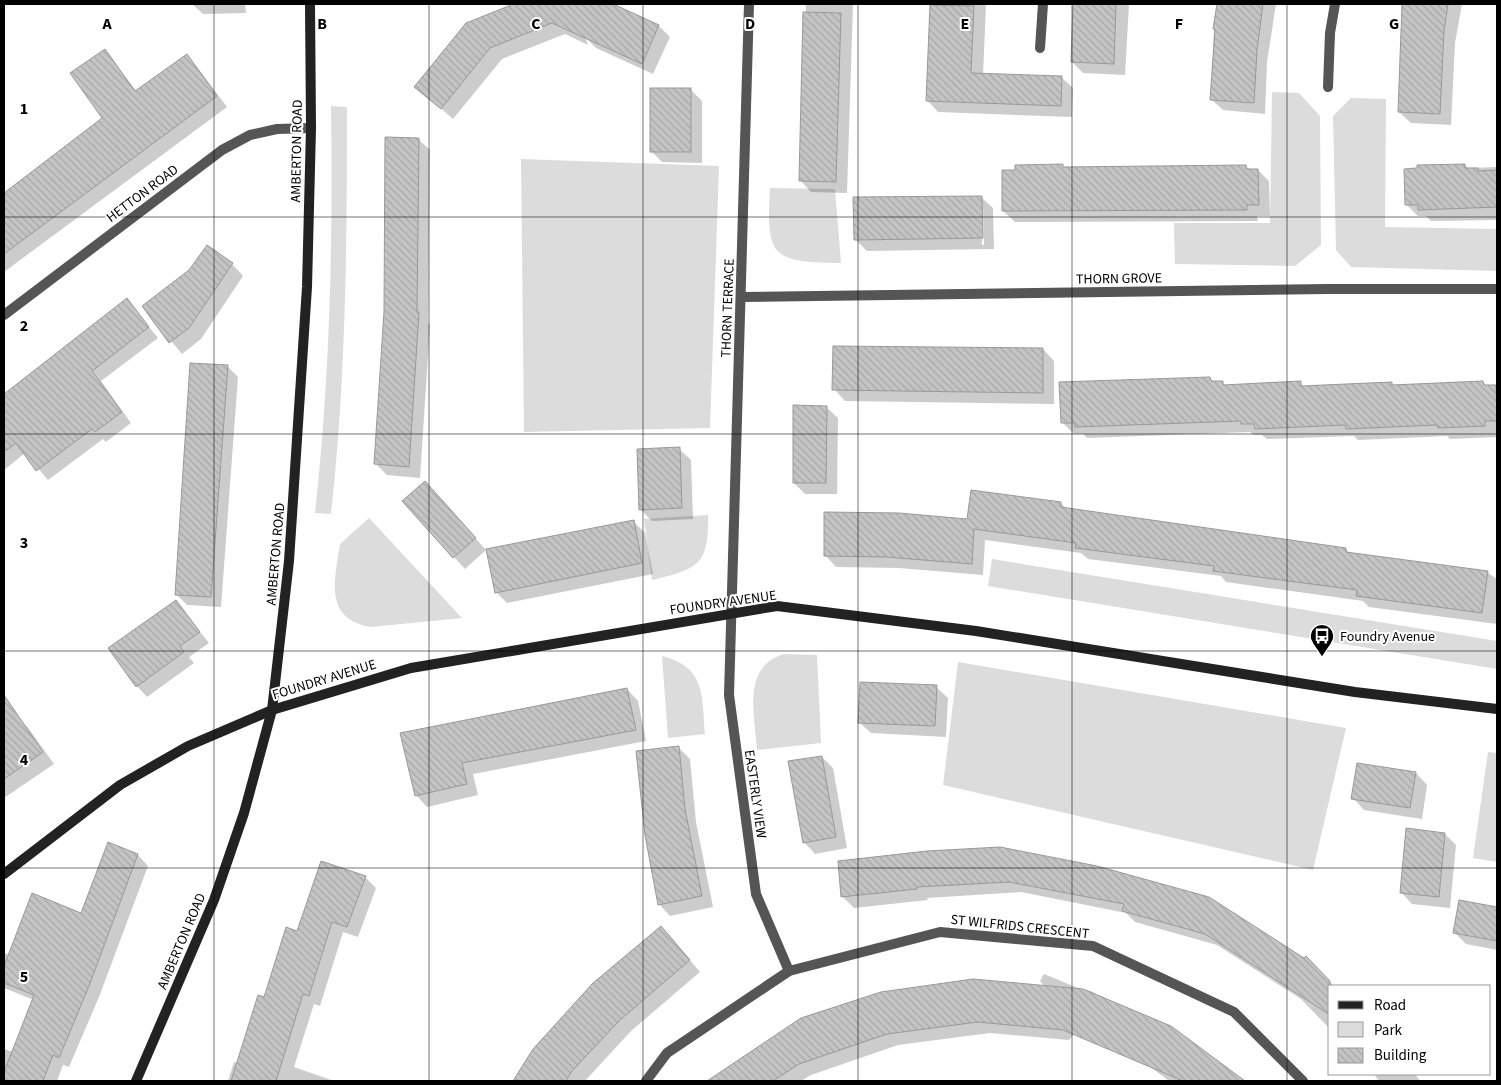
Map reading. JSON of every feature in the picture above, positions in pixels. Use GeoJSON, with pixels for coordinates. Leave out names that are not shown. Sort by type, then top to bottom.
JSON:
{"type":"FeatureCollection","features":[{"type":"Feature","properties":{"kind":"street","name":"AMBERTON ROAD"},"geometry":{"type":"LineString","coordinates":[[136,1081],[214,900],[244,813],[272,710],[290,561],[307,287],[311,128],[310,4]]}},
{"type":"Feature","properties":{"kind":"street","name":"THORN TERRACE"},"geometry":{"type":"LineString","coordinates":[[730,613],[742,297],[749,4]]}},
{"type":"Feature","properties":{"kind":"street"},"geometry":{"type":"LineString","coordinates":[[1040,48],[1043,4]]}},
{"type":"Feature","properties":{"kind":"street"},"geometry":{"type":"LineString","coordinates":[[1328,87],[1330,33],[1335,4]]}},
{"type":"Feature","properties":{"kind":"street","name":"HETTON ROAD"},"geometry":{"type":"LineString","coordinates":[[4,315],[222,150],[250,135],[277,129],[311,128]]}},
{"type":"Feature","properties":{"kind":"street","name":"THORN GROVE"},"geometry":{"type":"LineString","coordinates":[[742,297],[1328,289],[1497,289]]}},
{"type":"Feature","properties":{"kind":"street","name":"FOUNDRY AVENUE"},"geometry":{"type":"LineString","coordinates":[[4,874],[120,785],[188,746],[272,710],[411,668],[777,606],[986,633],[1355,692],[1497,709]]}},
{"type":"Feature","properties":{"kind":"street","name":"EASTERLY VIEW"},"geometry":{"type":"LineString","coordinates":[[730,613],[729,695],[756,894],[790,971]]}},
{"type":"Feature","properties":{"kind":"street","name":"ST WILFRIDS CRESCENT"},"geometry":{"type":"LineString","coordinates":[[646,1081],[667,1053],[790,971],[940,932],[1093,946],[1234,1012],[1304,1081]]}},
{"type":"Feature","properties":{"kind":"green space"},"geometry":{"type":"Polygon","coordinates":[[[1272,92],[1299,93],[1320,116],[1321,245],[1295,266],[1175,264],[1174,223],[1270,223],[1272,92]]]}},
{"type":"Feature","properties":{"kind":"green space"},"geometry":{"type":"Polygon","coordinates":[[[1351,98],[1386,99],[1385,227],[1497,229],[1497,271],[1351,267],[1336,250],[1333,116],[1351,98]]]}},
{"type":"Feature","properties":{"kind":"green space"},"geometry":{"type":"Polygon","coordinates":[[[331,106],[347,107],[343,362],[331,514],[315,513],[327,361],[331,208],[331,106]]]}},
{"type":"Feature","properties":{"kind":"green space"},"geometry":{"type":"Polygon","coordinates":[[[521,159],[719,166],[710,428],[524,432],[521,159]]]}},
{"type":"Feature","properties":{"kind":"green space"},"geometry":{"type":"Polygon","coordinates":[[[770,188],[835,189],[841,263],[800,261],[787,257],[778,251],[773,242],[770,229],[770,188]]]}},
{"type":"Feature","properties":{"kind":"green space"},"geometry":{"type":"Polygon","coordinates":[[[708,515],[706,545],[703,555],[698,562],[680,572],[652,580],[644,519],[708,515]]]}},
{"type":"Feature","properties":{"kind":"green space"},"geometry":{"type":"Polygon","coordinates":[[[369,518],[462,618],[371,627],[356,623],[345,616],[339,606],[335,584],[340,544],[369,518]]]}},
{"type":"Feature","properties":{"kind":"green space"},"geometry":{"type":"Polygon","coordinates":[[[992,559],[1497,641],[1497,669],[988,586],[992,559]]]}},
{"type":"Feature","properties":{"kind":"green space"},"geometry":{"type":"Polygon","coordinates":[[[784,654],[817,655],[821,743],[757,750],[753,708],[756,681],[761,670],[770,660],[784,654]]]}},
{"type":"Feature","properties":{"kind":"green space"},"geometry":{"type":"Polygon","coordinates":[[[662,656],[687,667],[694,675],[702,696],[705,734],[668,738],[662,656]]]}},
{"type":"Feature","properties":{"kind":"green space"},"geometry":{"type":"Polygon","coordinates":[[[958,662],[1346,728],[1313,870],[943,785],[958,662]]]}},
{"type":"Feature","properties":{"kind":"green space"},"geometry":{"type":"Polygon","coordinates":[[[1488,752],[1497,753],[1497,862],[1473,858],[1488,752]]]}},
{"type":"Feature","properties":{"kind":"building"},"geometry":{"type":"Polygon","coordinates":[[[509,4],[613,4],[659,25],[642,64],[552,23],[490,48],[441,109],[414,87],[466,23],[511,5],[509,4]]]}},
{"type":"Feature","properties":{"kind":"building"},"geometry":{"type":"Polygon","coordinates":[[[1073,4],[1116,4],[1114,64],[1071,62],[1073,4]]]}},
{"type":"Feature","properties":{"kind":"building"},"geometry":{"type":"Polygon","coordinates":[[[1217,4],[1263,4],[1257,50],[1254,103],[1210,100],[1215,29],[1213,29],[1217,4]]]}},
{"type":"Feature","properties":{"kind":"building"},"geometry":{"type":"Polygon","coordinates":[[[1402,4],[1448,4],[1444,31],[1440,114],[1398,112],[1402,4]]]}},
{"type":"Feature","properties":{"kind":"building"},"geometry":{"type":"Polygon","coordinates":[[[930,5],[974,6],[971,73],[1062,76],[1061,106],[926,101],[930,5]]]}},
{"type":"Feature","properties":{"kind":"building"},"geometry":{"type":"Polygon","coordinates":[[[803,12],[841,13],[836,182],[799,181],[803,12]]]}},
{"type":"Feature","properties":{"kind":"building"},"geometry":{"type":"Polygon","coordinates":[[[105,49],[135,91],[187,54],[217,96],[4,254],[4,193],[102,118],[70,73],[105,49]]]}},
{"type":"Feature","properties":{"kind":"building"},"geometry":{"type":"Polygon","coordinates":[[[650,88],[691,88],[691,152],[650,152],[650,88]]]}},
{"type":"Feature","properties":{"kind":"building"},"geometry":{"type":"Polygon","coordinates":[[[385,137],[419,138],[417,312],[419,312],[409,467],[374,464],[384,312],[385,137]]]}},
{"type":"Feature","properties":{"kind":"building"},"geometry":{"type":"Polygon","coordinates":[[[1063,164],[1063,167],[1246,165],[1246,169],[1258,169],[1259,205],[1247,205],[1247,210],[1002,211],[1002,170],[1015,170],[1015,165],[1063,164]]]}},
{"type":"Feature","properties":{"kind":"building"},"geometry":{"type":"Polygon","coordinates":[[[1465,164],[1465,168],[1478,168],[1478,171],[1497,170],[1497,207],[1418,210],[1418,205],[1405,205],[1404,169],[1417,168],[1417,165],[1465,164]]]}},
{"type":"Feature","properties":{"kind":"building"},"geometry":{"type":"Polygon","coordinates":[[[982,196],[983,238],[854,240],[853,197],[982,196]]]}},
{"type":"Feature","properties":{"kind":"building"},"geometry":{"type":"Polygon","coordinates":[[[207,245],[233,263],[189,328],[169,343],[142,306],[189,270],[207,245]]]}},
{"type":"Feature","properties":{"kind":"building"},"geometry":{"type":"Polygon","coordinates":[[[127,298],[149,327],[92,371],[122,412],[95,432],[92,429],[36,471],[16,443],[4,452],[4,394],[127,298]]]}},
{"type":"Feature","properties":{"kind":"building"},"geometry":{"type":"Polygon","coordinates":[[[833,346],[1043,348],[1043,393],[832,390],[833,346]]]}},
{"type":"Feature","properties":{"kind":"building"},"geometry":{"type":"Polygon","coordinates":[[[190,363],[228,365],[211,597],[175,595],[190,363]]]}},
{"type":"Feature","properties":{"kind":"building"},"geometry":{"type":"Polygon","coordinates":[[[1210,377],[1211,381],[1223,381],[1223,385],[1301,381],[1301,386],[1483,381],[1484,385],[1496,385],[1497,421],[1485,421],[1485,426],[1438,428],[1437,425],[1346,429],[1345,425],[1255,429],[1254,424],[1241,424],[1241,421],[1075,427],[1075,423],[1061,423],[1059,382],[1210,377]]]}},
{"type":"Feature","properties":{"kind":"building"},"geometry":{"type":"Polygon","coordinates":[[[793,405],[827,406],[826,483],[793,483],[793,405]]]}},
{"type":"Feature","properties":{"kind":"building"},"geometry":{"type":"Polygon","coordinates":[[[680,447],[682,508],[639,510],[637,449],[680,447]]]}},
{"type":"Feature","properties":{"kind":"building"},"geometry":{"type":"Polygon","coordinates":[[[425,481],[476,538],[453,558],[402,501],[425,481]]]}},
{"type":"Feature","properties":{"kind":"building"},"geometry":{"type":"Polygon","coordinates":[[[971,490],[1061,502],[1061,507],[1346,548],[1346,552],[1488,571],[1482,613],[1356,596],[1357,590],[1213,571],[1214,566],[1075,548],[1076,543],[974,529],[972,564],[887,557],[824,556],[824,512],[899,513],[967,519],[971,490]]]}},
{"type":"Feature","properties":{"kind":"building"},"geometry":{"type":"Polygon","coordinates":[[[634,520],[642,563],[495,593],[486,549],[634,520]]]}},
{"type":"Feature","properties":{"kind":"building"},"geometry":{"type":"Polygon","coordinates":[[[176,600],[200,632],[180,646],[184,652],[136,687],[108,648],[176,600]]]}},
{"type":"Feature","properties":{"kind":"building"},"geometry":{"type":"Polygon","coordinates":[[[860,682],[937,685],[935,726],[858,723],[860,682]]]}},
{"type":"Feature","properties":{"kind":"building"},"geometry":{"type":"Polygon","coordinates":[[[627,688],[636,730],[462,763],[467,784],[415,796],[400,733],[627,688]]]}},
{"type":"Feature","properties":{"kind":"building"},"geometry":{"type":"Polygon","coordinates":[[[4,695],[43,752],[4,779],[4,695]]]}},
{"type":"Feature","properties":{"kind":"building"},"geometry":{"type":"Polygon","coordinates":[[[679,746],[685,809],[702,896],[658,905],[645,835],[636,751],[679,746]]]}},
{"type":"Feature","properties":{"kind":"building"},"geometry":{"type":"Polygon","coordinates":[[[822,756],[836,837],[803,843],[788,761],[822,756]]]}},
{"type":"Feature","properties":{"kind":"building"},"geometry":{"type":"Polygon","coordinates":[[[1357,763],[1416,772],[1410,808],[1351,799],[1357,763]]]}},
{"type":"Feature","properties":{"kind":"building"},"geometry":{"type":"Polygon","coordinates":[[[1406,828],[1445,833],[1439,897],[1400,893],[1406,828]]]}},
{"type":"Feature","properties":{"kind":"building"},"geometry":{"type":"Polygon","coordinates":[[[108,842],[138,854],[89,986],[59,1058],[53,1055],[43,1081],[4,1081],[4,1072],[34,995],[4,983],[4,966],[32,893],[81,913],[108,842]]]}},
{"type":"Feature","properties":{"kind":"building"},"geometry":{"type":"Polygon","coordinates":[[[1000,847],[1097,866],[1209,897],[1304,958],[1306,956],[1330,981],[1330,985],[1328,985],[1328,1014],[1205,934],[1122,911],[1124,904],[1009,882],[917,887],[917,889],[841,897],[838,861],[927,851],[1000,847]]]}},
{"type":"Feature","properties":{"kind":"building"},"geometry":{"type":"Polygon","coordinates":[[[321,861],[366,876],[347,927],[332,922],[309,996],[303,994],[276,1081],[231,1081],[258,995],[264,997],[286,927],[297,931],[321,861]]]}},
{"type":"Feature","properties":{"kind":"building"},"geometry":{"type":"Polygon","coordinates":[[[1459,900],[1497,907],[1497,941],[1453,933],[1459,900]]]}},
{"type":"Feature","properties":{"kind":"building"},"geometry":{"type":"Polygon","coordinates":[[[661,926],[690,960],[620,1020],[572,1071],[566,1081],[513,1081],[533,1049],[593,983],[661,926]]]}},
{"type":"Feature","properties":{"kind":"building"},"geometry":{"type":"Polygon","coordinates":[[[973,979],[1083,989],[1171,1026],[1245,1081],[1183,1081],[1063,1030],[978,1022],[887,1034],[799,1064],[773,1081],[707,1081],[801,1018],[881,992],[973,979]]]}},
{"type":"Feature","properties":{"kind":"place","name":"Foundry Avenue"},"geometry":{"type":"Point","coordinates":[1322,657]}}]}
